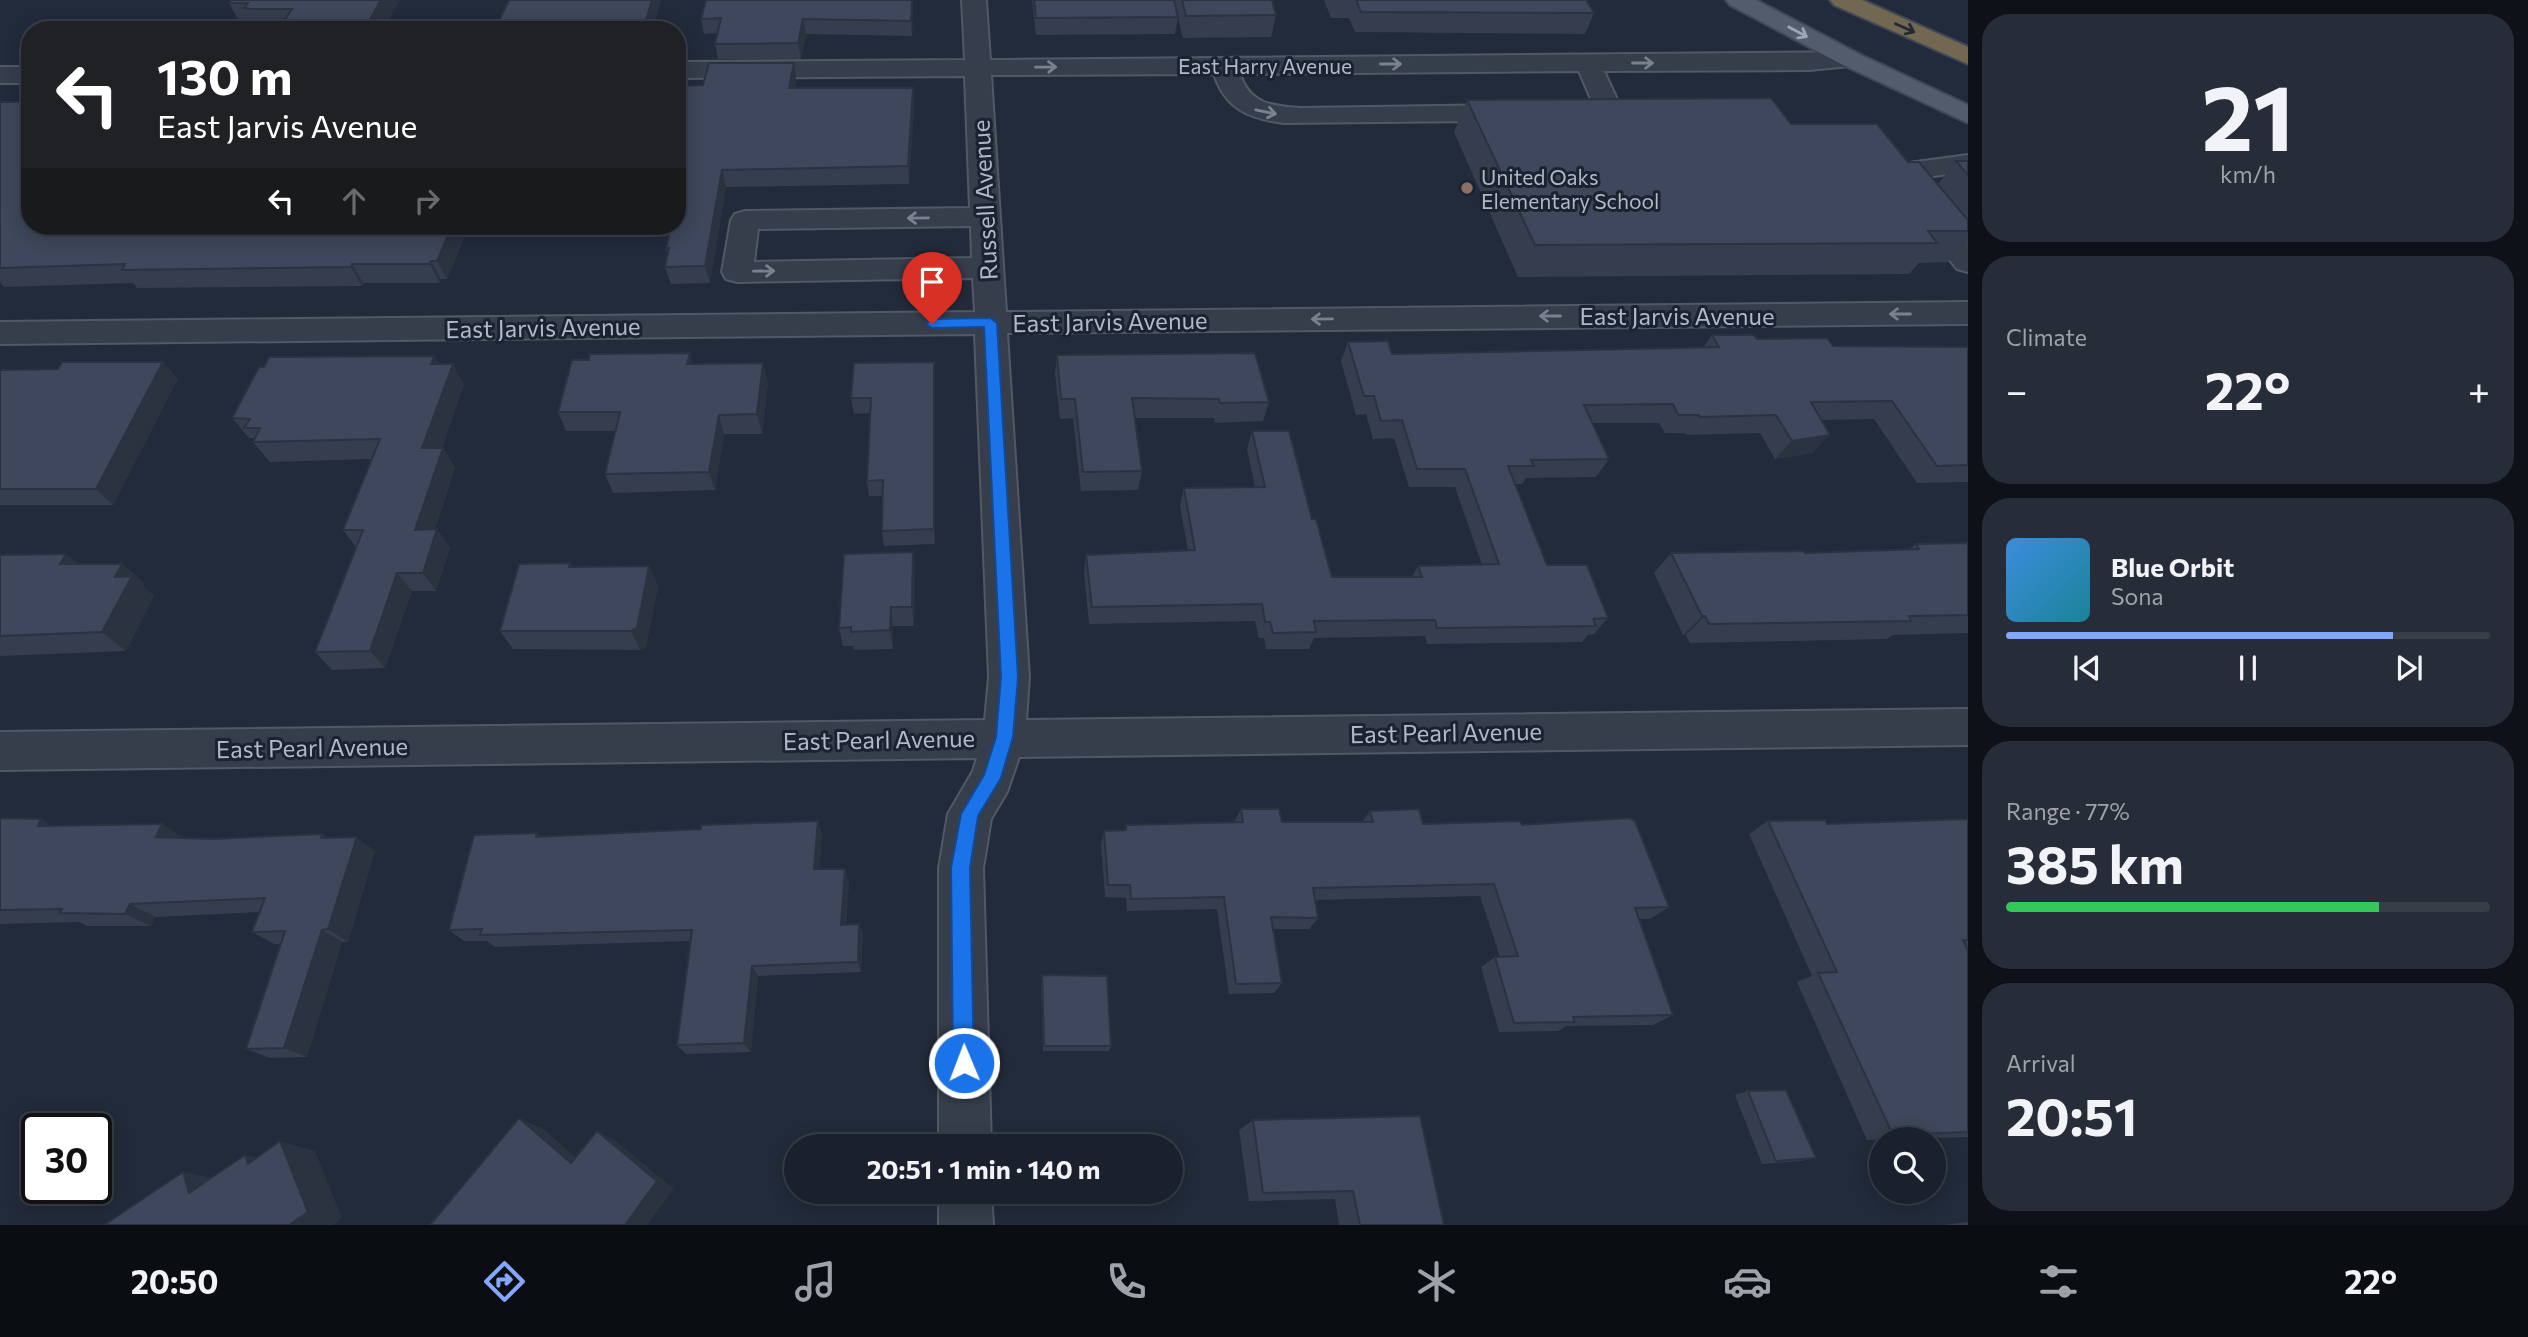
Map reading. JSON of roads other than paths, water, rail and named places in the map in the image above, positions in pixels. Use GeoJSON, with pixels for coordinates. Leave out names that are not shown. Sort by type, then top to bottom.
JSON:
{"type":"FeatureCollection","features":[{"type":"Feature","properties":{"kind":"highway"},"geometry":{"type":"LineString","coordinates":[[1842,0],[1968,56]]}},
{"type":"Feature","properties":{"kind":"main road"},"geometry":{"type":"LineString","coordinates":[[1738,0],[1852,60],[1968,115]]}},
{"type":"Feature","properties":{"kind":"street","name":"Russell Avenue"},"geometry":{"type":"LineString","coordinates":[[965,1134],[961,868],[970,814],[992,778],[1004,737],[1009,677],[974,0]]}},
{"type":"Feature","properties":{"kind":"street","name":"East Harry Avenue"},"geometry":{"type":"LineString","coordinates":[[686,70],[1852,60]]}},
{"type":"Feature","properties":{"kind":"street"},"geometry":{"type":"LineString","coordinates":[[1224,65],[1232,91],[1242,102],[1256,111],[1300,116],[1581,112],[1598,107],[1604,99],[1587,63]]}},
{"type":"Feature","properties":{"kind":"street"},"geometry":{"type":"LineString","coordinates":[[0,75],[21,75]]}},
{"type":"Feature","properties":{"kind":"street"},"geometry":{"type":"LineString","coordinates":[[1968,163],[1911,170],[1902,174],[1900,180],[1968,262]]}},
{"type":"Feature","properties":{"kind":"street"},"geometry":{"type":"LineString","coordinates":[[986,217],[745,220],[737,272],[988,268]]}},
{"type":"Feature","properties":{"kind":"street","name":"East Jarvis Avenue"},"geometry":{"type":"LineString","coordinates":[[0,333],[1968,313]]}},
{"type":"Feature","properties":{"kind":"street","name":"East Pearl Avenue"},"geometry":{"type":"LineString","coordinates":[[0,751],[1968,727]]}},
{"type":"Feature","properties":{"kind":"street"},"geometry":{"type":"LineString","coordinates":[[965,1204],[966,1225]]}},
{"type":"Feature","properties":{"kind":"place","name":"United Oaks Elementary School"},"geometry":{"type":"Point","coordinates":[1467,188]}}]}
